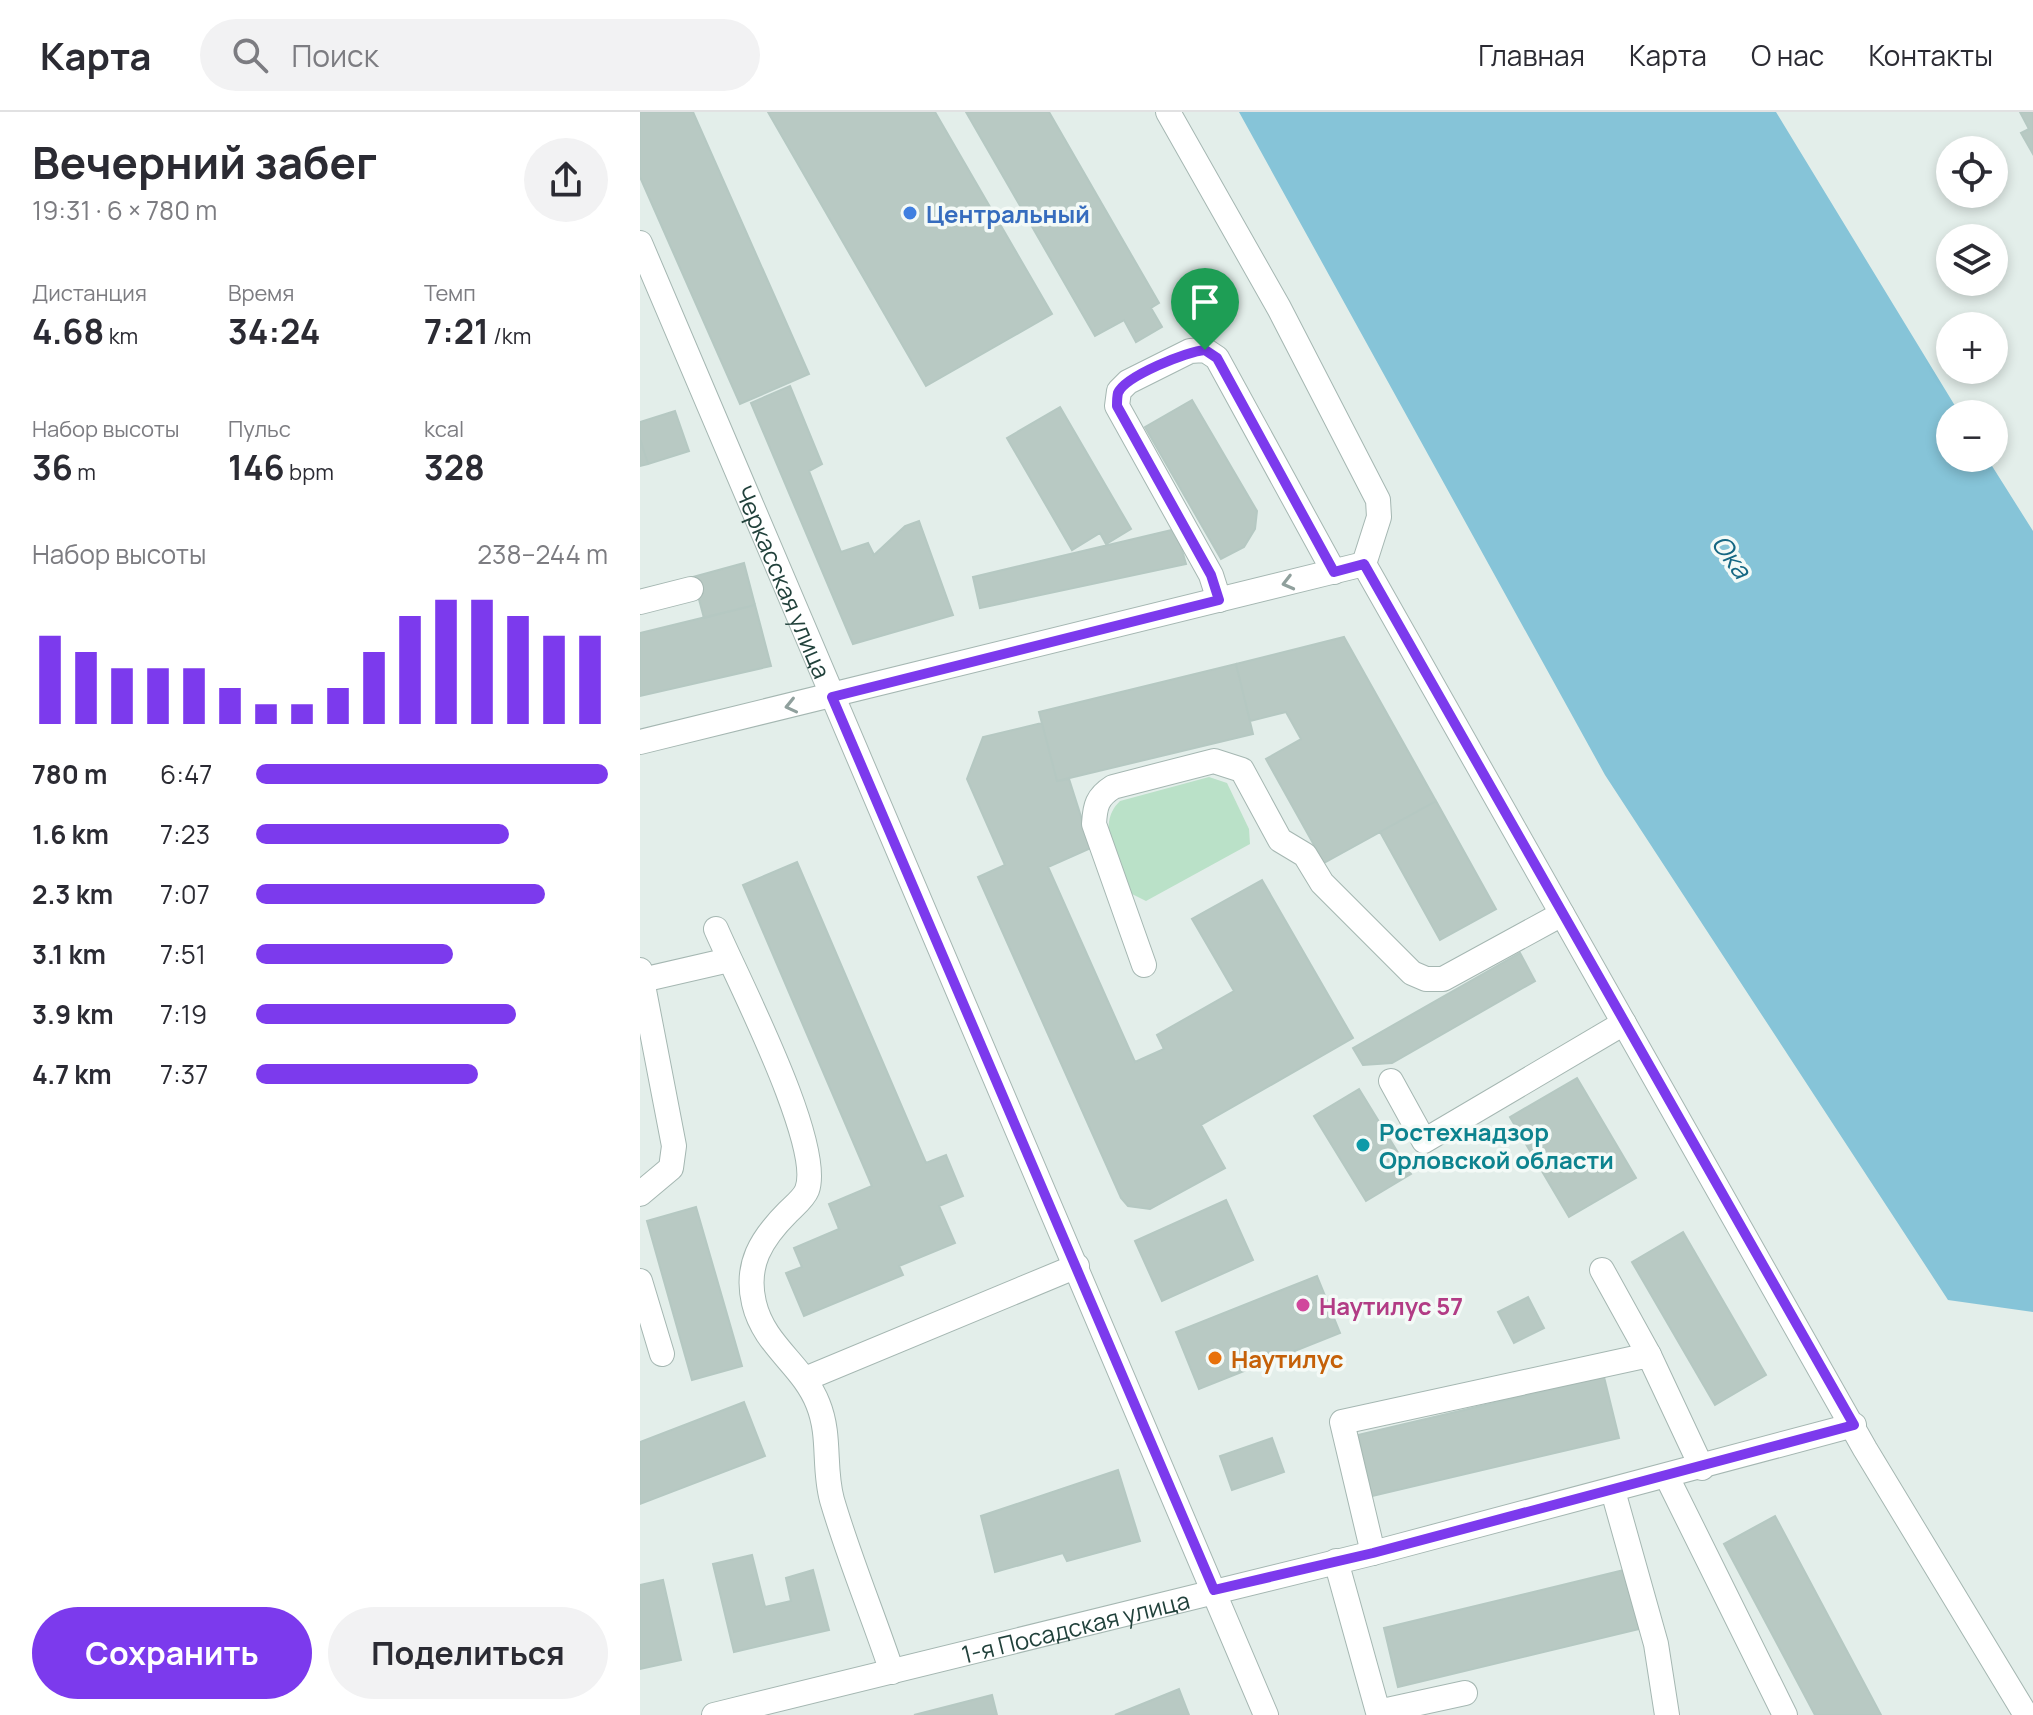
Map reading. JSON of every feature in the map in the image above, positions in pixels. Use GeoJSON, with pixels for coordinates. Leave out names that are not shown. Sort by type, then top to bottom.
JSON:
{"type":"FeatureCollection","features":[{"type":"Feature","properties":{"kind":"street"},"geometry":{"type":"LineString","coordinates":[[1168,112],[1279,308],[1378,500],[1379,517],[1364,564],[1854,1425],[2026,1715]]}},
{"type":"Feature","properties":{"kind":"street","name":"Черкасская улица"},"geometry":{"type":"LineString","coordinates":[[640,243],[1266,1715]]}},
{"type":"Feature","properties":{"kind":"street"},"geometry":{"type":"LineString","coordinates":[[1219,600],[1211,575],[1117,406],[1119,391],[1128,382],[1190,351],[1205,350],[1217,358],[1334,572]]}},
{"type":"Feature","properties":{"kind":"street"},"geometry":{"type":"LineString","coordinates":[[640,742],[1364,564]]}},
{"type":"Feature","properties":{"kind":"street"},"geometry":{"type":"LineString","coordinates":[[640,602],[691,589]]}},
{"type":"Feature","properties":{"kind":"street"},"geometry":{"type":"LineString","coordinates":[[1144,965],[1094,824],[1095,808],[1100,795],[1113,787],[1214,761],[1242,770],[1280,840],[1305,855],[1322,883],[1412,973],[1426,979],[1443,979],[1562,914]]}},
{"type":"Feature","properties":{"kind":"street"},"geometry":{"type":"LineString","coordinates":[[716,929],[798,1117],[809,1152],[807,1191],[762,1242],[753,1258],[750,1277],[754,1303],[769,1339],[805,1379],[824,1422],[831,1496],[892,1672]]}},
{"type":"Feature","properties":{"kind":"street"},"geometry":{"type":"LineString","coordinates":[[640,1194],[671,1168],[674,1146],[641,975],[729,960]]}},
{"type":"Feature","properties":{"kind":"street"},"geometry":{"type":"LineString","coordinates":[[1391,1081],[1424,1141],[1624,1023]]}},
{"type":"Feature","properties":{"kind":"street"},"geometry":{"type":"LineString","coordinates":[[805,1379],[1077,1266]]}},
{"type":"Feature","properties":{"kind":"street"},"geometry":{"type":"LineString","coordinates":[[1602,1270],[1649,1355],[1702,1468]]}},
{"type":"Feature","properties":{"kind":"street"},"geometry":{"type":"LineString","coordinates":[[640,1281],[662,1354]]}},
{"type":"Feature","properties":{"kind":"street"},"geometry":{"type":"LineString","coordinates":[[1373,1553],[1342,1422],[1649,1355]]}},
{"type":"Feature","properties":{"kind":"street","name":"1-я Посадская улица"},"geometry":{"type":"LineString","coordinates":[[714,1715],[1373,1553],[1702,1468],[1854,1425]]}},
{"type":"Feature","properties":{"kind":"street"},"geometry":{"type":"LineString","coordinates":[[1667,1477],[1785,1715]]}},
{"type":"Feature","properties":{"kind":"street"},"geometry":{"type":"LineString","coordinates":[[1613,1491],[1656,1644],[1667,1715]]}},
{"type":"Feature","properties":{"kind":"street"},"geometry":{"type":"LineString","coordinates":[[1336,1561],[1378,1712],[1465,1693]]}},
{"type":"Feature","properties":{"kind":"green space"},"geometry":{"type":"Polygon","coordinates":[[[1209,777],[1227,783],[1249,829],[1250,844],[1146,901],[1130,893],[1111,846],[1109,822],[1113,811],[1120,801],[1209,777]]]}},
{"type":"Feature","properties":{"kind":"water","name":"Ока"},"geometry":{"type":"Polygon","coordinates":[[[1239,112],[1776,112],[1936,375],[1936,384],[1942,384],[1951,400],[1936,400],[1936,472],[1996,472],[2033,531],[2033,1312],[1948,1300],[1605,775],[1239,112]]]}},
{"type":"Feature","properties":{"kind":"building"},"geometry":{"type":"Polygon","coordinates":[[[640,112],[693,112],[809,374],[740,404],[640,177],[640,112]]]}},
{"type":"Feature","properties":{"kind":"building","name":"Центральный"},"geometry":{"type":"Polygon","coordinates":[[[768,112],[935,112],[1052,314],[926,386],[768,112]]]}},
{"type":"Feature","properties":{"kind":"building"},"geometry":{"type":"Polygon","coordinates":[[[966,112],[1049,112],[1159,303],[1151,308],[1162,327],[1136,342],[1124,320],[1095,336],[966,112]]]}},
{"type":"Feature","properties":{"kind":"building"},"geometry":{"type":"Polygon","coordinates":[[[2020,112],[2033,112],[2033,154],[2021,133],[2029,129],[2020,112]]]}},
{"type":"Feature","properties":{"kind":"building"},"geometry":{"type":"Polygon","coordinates":[[[790,386],[822,464],[809,471],[841,552],[868,543],[874,555],[905,526],[919,521],[953,615],[853,644],[751,403],[790,386]]]}},
{"type":"Feature","properties":{"kind":"building"},"geometry":{"type":"Polygon","coordinates":[[[1192,400],[1257,511],[1255,529],[1244,547],[1221,559],[1145,427],[1192,400]]]}},
{"type":"Feature","properties":{"kind":"building"},"geometry":{"type":"Polygon","coordinates":[[[1060,407],[1131,529],[1106,544],[1100,533],[1072,550],[1007,438],[1060,407]]]}},
{"type":"Feature","properties":{"kind":"building"},"geometry":{"type":"Polygon","coordinates":[[[675,411],[689,451],[648,464],[640,439],[640,422],[675,411]]]}},
{"type":"Feature","properties":{"kind":"building"},"geometry":{"type":"Polygon","coordinates":[[[640,439],[648,464],[640,466],[640,439]]]}},
{"type":"Feature","properties":{"kind":"building"},"geometry":{"type":"Polygon","coordinates":[[[1176,529],[1186,564],[980,608],[973,577],[1176,529]]]}},
{"type":"Feature","properties":{"kind":"building"},"geometry":{"type":"Polygon","coordinates":[[[744,563],[755,605],[704,618],[693,577],[744,563]]]}},
{"type":"Feature","properties":{"kind":"building"},"geometry":{"type":"Polygon","coordinates":[[[755,605],[771,666],[640,696],[640,633],[755,605]]]}},
{"type":"Feature","properties":{"kind":"building"},"geometry":{"type":"Polygon","coordinates":[[[1344,637],[1436,801],[1324,863],[1266,759],[1301,739],[1286,712],[1250,721],[1236,664],[1344,637]]]}},
{"type":"Feature","properties":{"kind":"building"},"geometry":{"type":"Polygon","coordinates":[[[1236,664],[1253,734],[1057,781],[1039,712],[1236,664]]]}},
{"type":"Feature","properties":{"kind":"building"},"geometry":{"type":"Polygon","coordinates":[[[1042,723],[1057,781],[1069,779],[1091,848],[1048,867],[1135,1062],[1164,1049],[1157,1035],[1234,991],[1192,919],[1262,880],[1353,1038],[1201,1125],[1225,1168],[1150,1209],[1128,1206],[1121,1198],[978,877],[1005,865],[967,779],[983,737],[1042,723]]]}},
{"type":"Feature","properties":{"kind":"building"},"geometry":{"type":"Polygon","coordinates":[[[1436,801],[1496,909],[1440,940],[1380,832],[1436,801]]]}},
{"type":"Feature","properties":{"kind":"building"},"geometry":{"type":"Polygon","coordinates":[[[797,862],[926,1163],[946,1155],[963,1196],[939,1206],[955,1243],[899,1266],[903,1275],[804,1316],[786,1273],[802,1267],[794,1248],[839,1229],[829,1204],[872,1186],[743,885],[797,862]]]}},
{"type":"Feature","properties":{"kind":"building"},"geometry":{"type":"Polygon","coordinates":[[[1520,953],[1535,981],[1392,1063],[1363,1065],[1353,1048],[1520,953]]]}},
{"type":"Feature","properties":{"kind":"building"},"geometry":{"type":"Polygon","coordinates":[[[1577,1078],[1636,1178],[1569,1217],[1510,1117],[1577,1078]]]}},
{"type":"Feature","properties":{"kind":"building","name":"Ростехнадзор Орловской области"},"geometry":{"type":"Polygon","coordinates":[[[1359,1089],[1411,1174],[1366,1201],[1314,1116],[1359,1089]]]}},
{"type":"Feature","properties":{"kind":"building"},"geometry":{"type":"Polygon","coordinates":[[[1226,1200],[1253,1260],[1162,1301],[1135,1241],[1226,1200]]]}},
{"type":"Feature","properties":{"kind":"building"},"geometry":{"type":"Polygon","coordinates":[[[696,1207],[742,1366],[692,1380],[647,1221],[696,1207]]]}},
{"type":"Feature","properties":{"kind":"building"},"geometry":{"type":"Polygon","coordinates":[[[1683,1232],[1766,1375],[1715,1405],[1632,1262],[1683,1232]]]}},
{"type":"Feature","properties":{"kind":"building"},"geometry":{"type":"Polygon","coordinates":[[[1317,1276],[1340,1333],[1199,1389],[1176,1332],[1317,1276]]]}},
{"type":"Feature","properties":{"kind":"building"},"geometry":{"type":"Polygon","coordinates":[[[1528,1297],[1544,1328],[1514,1343],[1498,1312],[1528,1297]]]}},
{"type":"Feature","properties":{"kind":"building"},"geometry":{"type":"Polygon","coordinates":[[[1604,1377],[1619,1438],[1372,1496],[1358,1435],[1604,1377]]]}},
{"type":"Feature","properties":{"kind":"building"},"geometry":{"type":"Polygon","coordinates":[[[744,1402],[765,1456],[640,1504],[640,1442],[744,1402]]]}},
{"type":"Feature","properties":{"kind":"building"},"geometry":{"type":"Polygon","coordinates":[[[1272,1438],[1284,1472],[1232,1490],[1220,1456],[1272,1438]]]}},
{"type":"Feature","properties":{"kind":"building"},"geometry":{"type":"Polygon","coordinates":[[[1118,1470],[1140,1541],[1067,1561],[1063,1553],[995,1572],[981,1516],[1118,1470]]]}},
{"type":"Feature","properties":{"kind":"building"},"geometry":{"type":"Polygon","coordinates":[[[1775,1516],[1881,1715],[1815,1715],[1724,1544],[1775,1516]]]}},
{"type":"Feature","properties":{"kind":"building"},"geometry":{"type":"Polygon","coordinates":[[[752,1555],[765,1607],[791,1601],[786,1578],[813,1570],[829,1630],[734,1652],[713,1564],[752,1555]]]}},
{"type":"Feature","properties":{"kind":"building"},"geometry":{"type":"Polygon","coordinates":[[[1624,1570],[1639,1629],[1398,1687],[1384,1628],[1624,1570]]]}},
{"type":"Feature","properties":{"kind":"building"},"geometry":{"type":"Polygon","coordinates":[[[663,1580],[681,1660],[640,1669],[640,1585],[663,1580]]]}},
{"type":"Feature","properties":{"kind":"building"},"geometry":{"type":"Polygon","coordinates":[[[1179,1689],[1189,1715],[1115,1715],[1179,1689]]]}},
{"type":"Feature","properties":{"kind":"building"},"geometry":{"type":"Polygon","coordinates":[[[992,1695],[997,1715],[914,1715],[992,1695]]]}},
{"type":"Feature","properties":{"kind":"place","name":"Центральный"},"geometry":{"type":"Point","coordinates":[910,213]}},
{"type":"Feature","properties":{"kind":"place","name":"Ростехнадзор Орловской области"},"geometry":{"type":"Point","coordinates":[1363,1145]}},
{"type":"Feature","properties":{"kind":"place","name":"Наутилус 57"},"geometry":{"type":"Point","coordinates":[1303,1305]}},
{"type":"Feature","properties":{"kind":"place","name":"Наутилус"},"geometry":{"type":"Point","coordinates":[1215,1358]}},
{"type":"Feature","properties":{"kind":"route"},"geometry":{"type":"LineString","coordinates":[[1205,350],[1217,358],[1334,572],[1364,564],[1854,1425],[1373,1553],[1214,1590],[832,697],[1219,600],[1211,575],[1117,406],[1119,391],[1128,382],[1190,351],[1205,350]]}}]}
